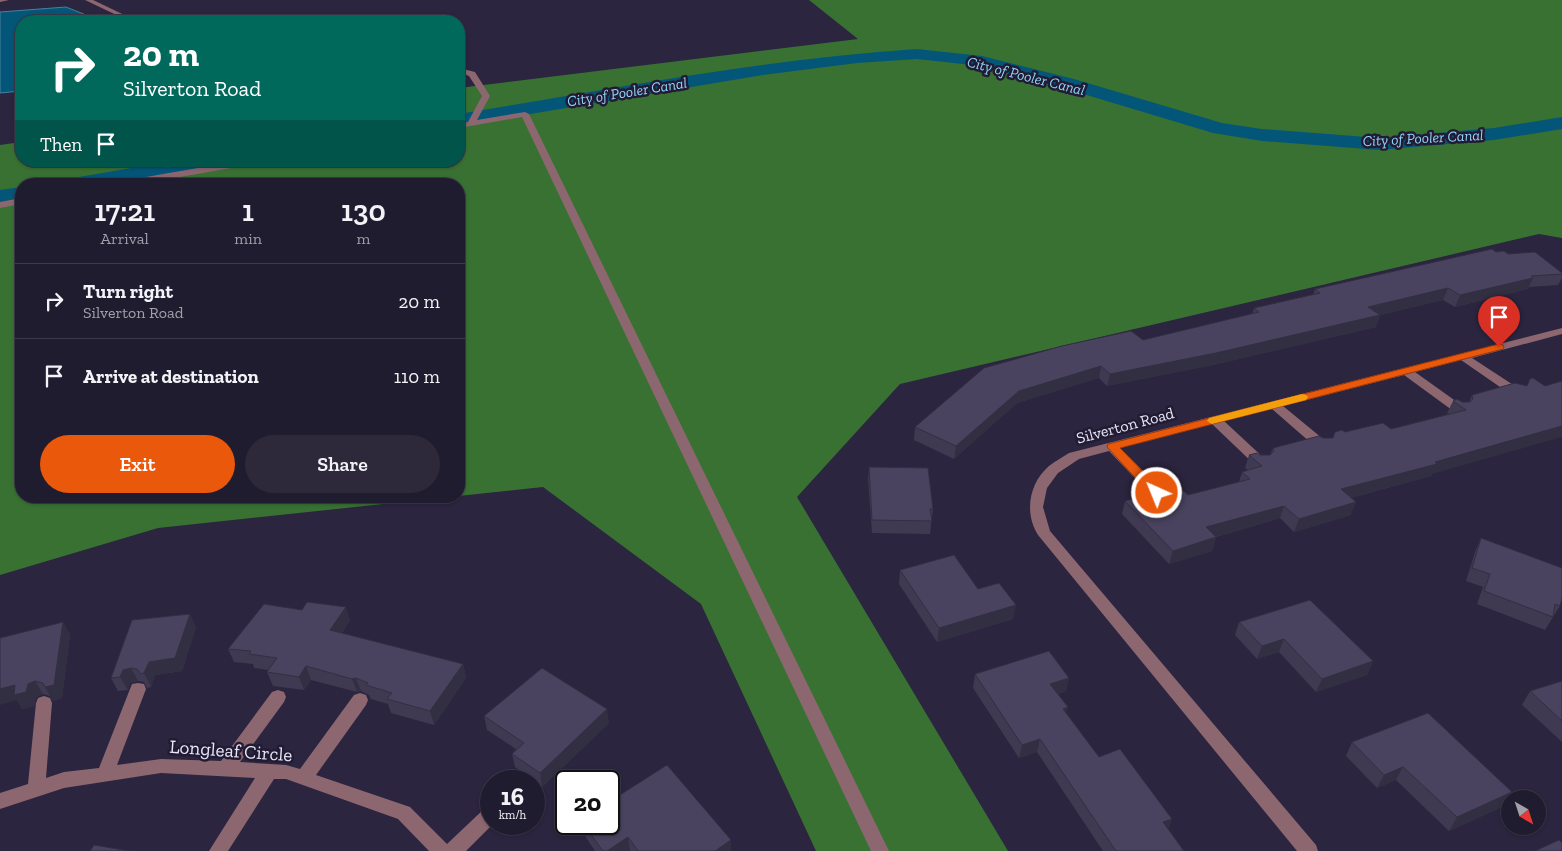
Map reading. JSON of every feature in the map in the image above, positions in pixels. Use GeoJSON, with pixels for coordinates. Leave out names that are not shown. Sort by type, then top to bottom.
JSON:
{"type":"FeatureCollection","features":[{"type":"Feature","properties":{"kind":"street"},"geometry":{"type":"LineString","coordinates":[[0,0],[6,0]]}},
{"type":"Feature","properties":{"kind":"street"},"geometry":{"type":"LineString","coordinates":[[88,0],[121,15]]}},
{"type":"Feature","properties":{"kind":"street"},"geometry":{"type":"LineString","coordinates":[[465,72],[472,74],[486,96],[465,125]]}},
{"type":"Feature","properties":{"kind":"street"},"geometry":{"type":"LineString","coordinates":[[465,125],[525,114],[880,851]]}},
{"type":"Feature","properties":{"kind":"street"},"geometry":{"type":"LineString","coordinates":[[157,178],[220,167]]}},
{"type":"Feature","properties":{"kind":"street"},"geometry":{"type":"LineString","coordinates":[[0,205],[15,202]]}},
{"type":"Feature","properties":{"kind":"street","name":"Silverton Road"},"geometry":{"type":"LineString","coordinates":[[1310,851],[1042,532],[1036,507],[1040,488],[1052,470],[1074,456],[1462,356],[1559,334]]}},
{"type":"Feature","properties":{"kind":"street"},"geometry":{"type":"LineString","coordinates":[[1462,356],[1517,393]]}},
{"type":"Feature","properties":{"kind":"street"},"geometry":{"type":"LineString","coordinates":[[1406,371],[1460,410]]}},
{"type":"Feature","properties":{"kind":"street"},"geometry":{"type":"LineString","coordinates":[[1274,405],[1324,446]]}},
{"type":"Feature","properties":{"kind":"street"},"geometry":{"type":"LineString","coordinates":[[1215,420],[1261,463]]}},
{"type":"Feature","properties":{"kind":"street"},"geometry":{"type":"LineString","coordinates":[[1112,447],[1157,493]]}},
{"type":"Feature","properties":{"kind":"street"},"geometry":{"type":"LineString","coordinates":[[105,774],[138,689]]}},
{"type":"Feature","properties":{"kind":"street"},"geometry":{"type":"LineString","coordinates":[[225,769],[278,697]]}},
{"type":"Feature","properties":{"kind":"street"},"geometry":{"type":"LineString","coordinates":[[304,778],[360,700]]}},
{"type":"Feature","properties":{"kind":"street"},"geometry":{"type":"LineString","coordinates":[[36,789],[44,703]]}},
{"type":"Feature","properties":{"kind":"street","name":"Longleaf Circle"},"geometry":{"type":"LineString","coordinates":[[0,801],[64,780],[161,766],[286,772],[404,813],[442,850]]}},
{"type":"Feature","properties":{"kind":"street"},"geometry":{"type":"LineString","coordinates":[[218,851],[270,771]]}},
{"type":"Feature","properties":{"kind":"street"},"geometry":{"type":"LineString","coordinates":[[442,850],[480,822]]}},
{"type":"Feature","properties":{"kind":"green space"},"geometry":{"type":"Polygon","coordinates":[[[809,0],[1562,0],[1562,238],[1539,234],[900,384],[797,497],[1008,851],[816,851],[701,604],[543,487],[465,495],[465,178],[15,178],[15,503],[392,503],[158,528],[0,575],[0,145],[15,143],[15,167],[465,167],[465,87],[858,39],[809,0]]]}},
{"type":"Feature","properties":{"kind":"water"},"geometry":{"type":"Polygon","coordinates":[[[66,7],[86,15],[15,15],[15,92],[0,93],[0,12],[66,7]]]}},
{"type":"Feature","properties":{"kind":"building"},"geometry":{"type":"Polygon","coordinates":[[[1492,249],[1496,252],[1504,251],[1508,254],[1535,252],[1562,274],[1531,276],[1533,278],[1460,295],[1448,288],[1368,307],[1380,315],[1216,353],[1110,374],[1101,366],[1019,391],[956,446],[915,427],[984,368],[1062,346],[1131,331],[1143,340],[1259,312],[1254,308],[1320,293],[1315,289],[1492,249]]]}},
{"type":"Feature","properties":{"kind":"building"},"geometry":{"type":"Polygon","coordinates":[[[1533,378],[1545,386],[1562,381],[1562,426],[1435,462],[1437,464],[1341,489],[1356,502],[1299,519],[1284,506],[1206,527],[1216,537],[1173,551],[1125,501],[1153,493],[1144,485],[1152,483],[1155,485],[1165,485],[1169,478],[1188,495],[1250,479],[1242,472],[1262,466],[1249,455],[1257,453],[1260,455],[1270,455],[1274,451],[1273,448],[1319,436],[1333,438],[1335,432],[1342,430],[1345,432],[1383,423],[1391,429],[1466,410],[1453,401],[1457,399],[1462,402],[1470,402],[1473,399],[1472,395],[1515,383],[1527,386],[1530,379],[1533,378]]]}},
{"type":"Feature","properties":{"kind":"building"},"geometry":{"type":"Polygon","coordinates":[[[869,467],[928,468],[933,509],[930,509],[932,521],[872,520],[869,467]]]}},
{"type":"Feature","properties":{"kind":"building"},"geometry":{"type":"Polygon","coordinates":[[[1481,538],[1562,568],[1562,598],[1560,606],[1555,604],[1553,617],[1484,591],[1490,574],[1472,568],[1481,538]]]}},
{"type":"Feature","properties":{"kind":"building"},"geometry":{"type":"Polygon","coordinates":[[[954,555],[978,589],[999,583],[1016,605],[939,628],[900,570],[954,555]]]}},
{"type":"Feature","properties":{"kind":"building"},"geometry":{"type":"Polygon","coordinates":[[[1310,600],[1373,661],[1322,679],[1284,639],[1262,646],[1239,622],[1310,600]]]}},
{"type":"Feature","properties":{"kind":"building"},"geometry":{"type":"Polygon","coordinates":[[[307,602],[346,607],[330,630],[463,664],[430,711],[387,699],[392,693],[366,685],[368,683],[356,678],[352,679],[306,666],[299,677],[267,672],[277,658],[249,654],[251,651],[228,649],[264,604],[302,610],[307,602]]]}},
{"type":"Feature","properties":{"kind":"building"},"geometry":{"type":"Polygon","coordinates":[[[190,614],[175,658],[149,662],[144,673],[141,674],[137,669],[131,668],[123,670],[120,677],[111,678],[132,620],[190,614]]]}},
{"type":"Feature","properties":{"kind":"building"},"geometry":{"type":"Polygon","coordinates":[[[63,622],[54,685],[45,687],[43,683],[35,681],[28,684],[26,692],[14,695],[15,685],[0,689],[0,638],[63,622]]]}},
{"type":"Feature","properties":{"kind":"building"},"geometry":{"type":"Polygon","coordinates":[[[1049,651],[1069,678],[1050,684],[1068,707],[1063,709],[1099,757],[1120,749],[1172,819],[1163,822],[1184,851],[1116,851],[1040,739],[1022,745],[975,674],[1049,651]]]}},
{"type":"Feature","properties":{"kind":"building"},"geometry":{"type":"Polygon","coordinates":[[[542,668],[607,709],[543,770],[536,770],[512,754],[524,743],[484,716],[542,668]]]}},
{"type":"Feature","properties":{"kind":"building"},"geometry":{"type":"Polygon","coordinates":[[[1562,681],[1562,721],[1530,691],[1562,681]]]}},
{"type":"Feature","properties":{"kind":"building"},"geometry":{"type":"Polygon","coordinates":[[[1428,713],[1510,790],[1501,790],[1501,797],[1457,817],[1403,767],[1384,775],[1352,742],[1428,713]]]}},
{"type":"Feature","properties":{"kind":"building"},"geometry":{"type":"Polygon","coordinates":[[[667,765],[731,840],[715,851],[638,851],[628,837],[607,851],[603,851],[591,835],[620,835],[620,795],[667,765]]]}},
{"type":"Feature","properties":{"kind":"building"},"geometry":{"type":"Polygon","coordinates":[[[1559,840],[1562,843],[1562,851],[1535,851],[1559,840]]]}},
{"type":"Feature","properties":{"kind":"building"},"geometry":{"type":"Polygon","coordinates":[[[94,845],[129,851],[90,851],[94,845]]]}},
{"type":"Feature","properties":{"kind":"waterway","name":"City of Pooler Canal"},"geometry":{"type":"LineString","coordinates":[[465,119],[763,70],[857,58],[917,54],[982,61],[1067,83],[1220,129],[1262,135],[1379,144],[1494,134],[1562,123]]}},
{"type":"Feature","properties":{"kind":"waterway","name":"City of Pooler Canal"},"geometry":{"type":"LineString","coordinates":[[113,178],[177,167]]}},
{"type":"Feature","properties":{"kind":"waterway","name":"City of Pooler Canal"},"geometry":{"type":"LineString","coordinates":[[0,197],[15,195]]}},
{"type":"Feature","properties":{"kind":"slow traffic"},"geometry":{"type":"LineString","coordinates":[[1212,421],[1302,397]]}},
{"type":"Feature","properties":{"kind":"route"},"geometry":{"type":"LineString","coordinates":[[1157,493],[1112,447],[1499,347]]}}]}
